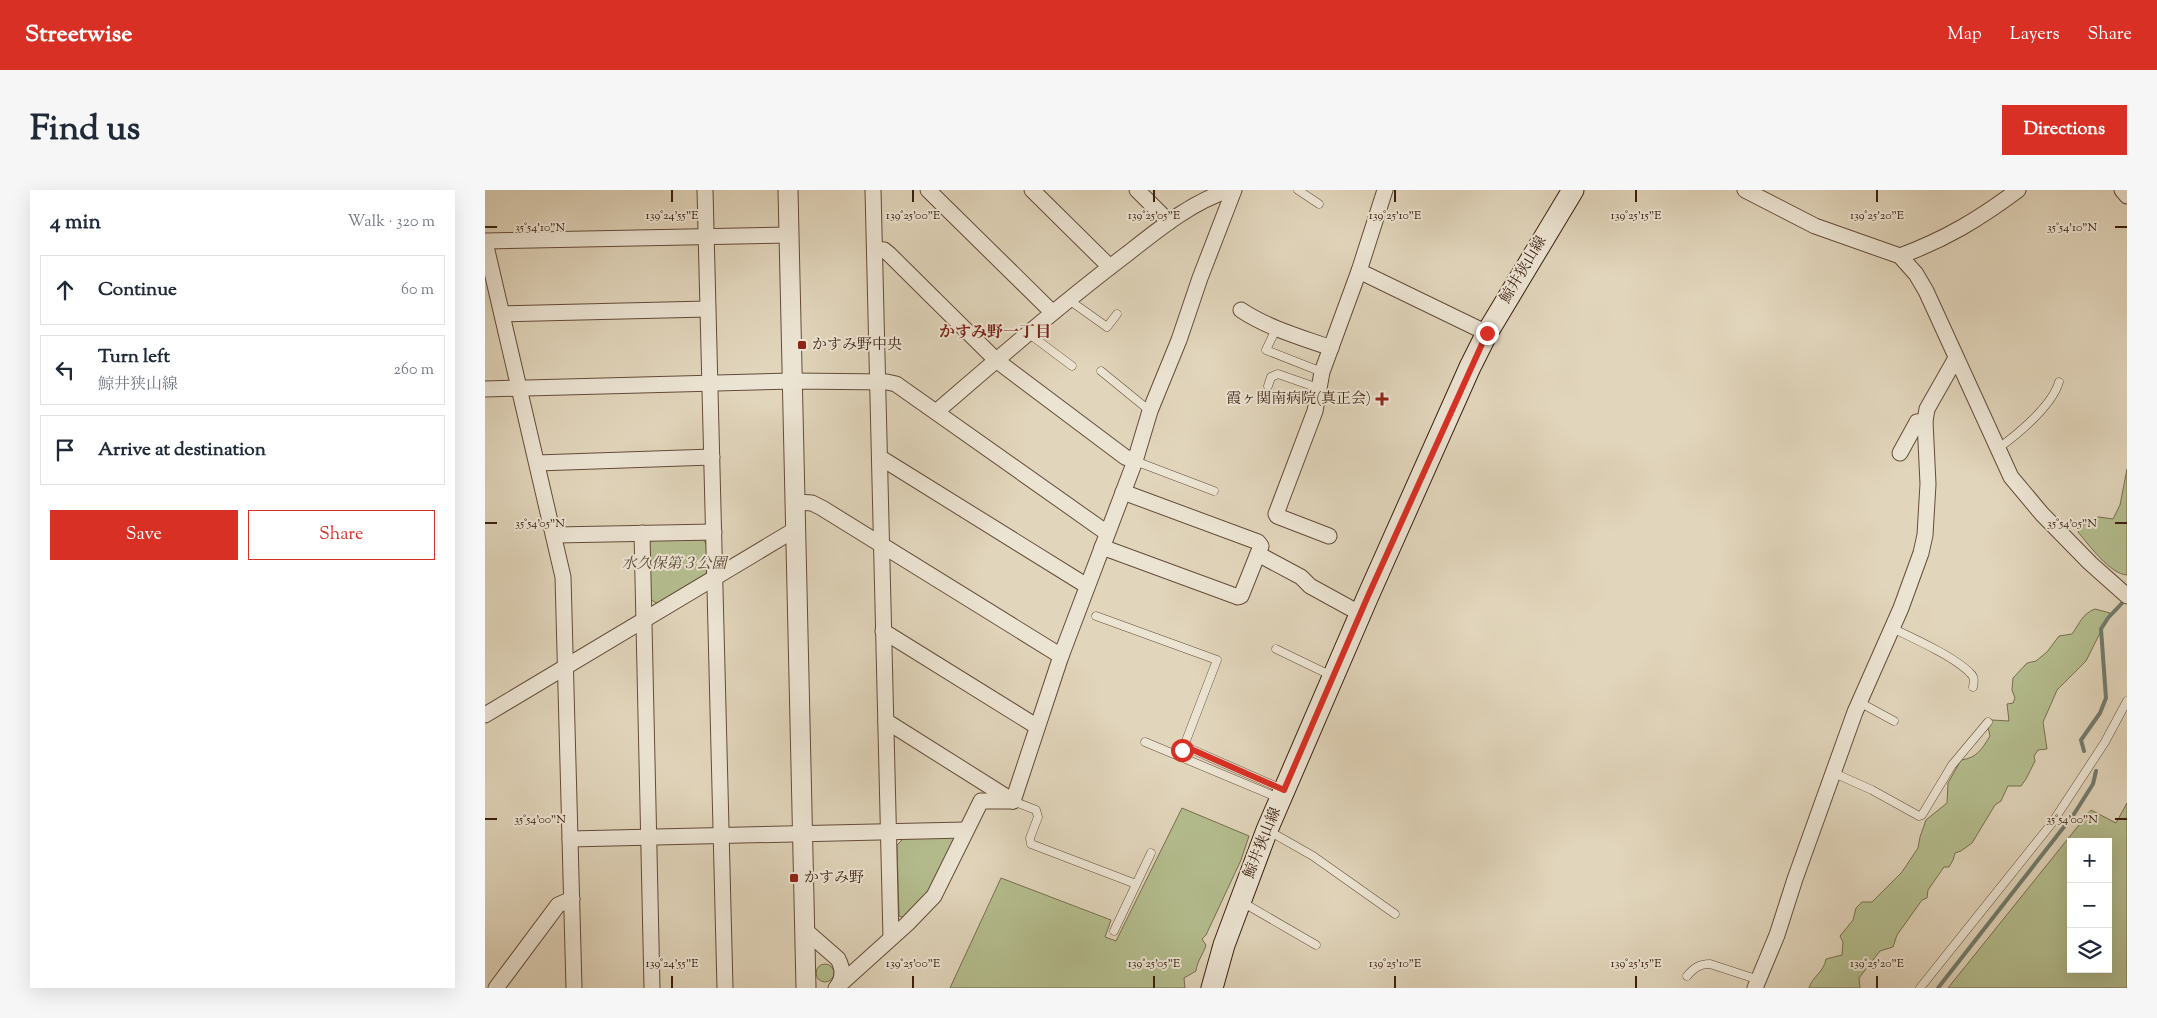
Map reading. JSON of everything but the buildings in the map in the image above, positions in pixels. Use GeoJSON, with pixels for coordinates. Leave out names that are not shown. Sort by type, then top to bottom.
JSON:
{"type":"FeatureCollection","features":[{"type":"Feature","properties":{"kind":"main road","name":"鯨井狭山線"},"geometry":{"type":"LineString","coordinates":[[1212,988],[1240,901],[1267,830],[1487,333],[1573,190]]}},
{"type":"Feature","properties":{"kind":"street"},"geometry":{"type":"LineString","coordinates":[[705,190],[725,988]]}},
{"type":"Feature","properties":{"kind":"street"},"geometry":{"type":"LineString","coordinates":[[788,190],[806,931],[809,985]]}},
{"type":"Feature","properties":{"kind":"street"},"geometry":{"type":"LineString","coordinates":[[873,190],[881,458],[881,544],[891,938]]}},
{"type":"Feature","properties":{"kind":"street"},"geometry":{"type":"LineString","coordinates":[[927,190],[1052,312]]}},
{"type":"Feature","properties":{"kind":"street"},"geometry":{"type":"LineString","coordinates":[[1032,190],[1110,267]]}},
{"type":"Feature","properties":{"kind":"street"},"geometry":{"type":"LineString","coordinates":[[1137,190],[1169,222]]}},
{"type":"Feature","properties":{"kind":"street"},"geometry":{"type":"LineString","coordinates":[[936,412],[1052,312],[1169,222],[1190,207],[1229,190]]}},
{"type":"Feature","properties":{"kind":"street"},"geometry":{"type":"LineString","coordinates":[[1013,801],[1036,726],[1061,656],[1135,461],[1149,411],[1179,340],[1200,278],[1234,190]]}},
{"type":"Feature","properties":{"kind":"street"},"geometry":{"type":"LineString","coordinates":[[1329,536],[1276,514],[1315,411],[1322,372],[1359,271],[1385,190]]}},
{"type":"Feature","properties":{"kind":"street"},"geometry":{"type":"LineString","coordinates":[[1745,190],[1815,226],[1900,256],[1916,274],[1926,291],[1997,450],[2021,491],[2090,563],[2127,596]]}},
{"type":"Feature","properties":{"kind":"street"},"geometry":{"type":"LineString","coordinates":[[1900,256],[1925,246],[1976,220],[2018,190]]}},
{"type":"Feature","properties":{"kind":"street"},"geometry":{"type":"LineString","coordinates":[[2122,190],[2127,196]]}},
{"type":"Feature","properties":{"kind":"street"},"geometry":{"type":"LineString","coordinates":[[574,988],[563,577],[555,535],[485,242],[789,235]]}},
{"type":"Feature","properties":{"kind":"street"},"geometry":{"type":"LineString","coordinates":[[875,249],[884,250],[889,254],[996,360],[1125,457],[1135,461]]}},
{"type":"Feature","properties":{"kind":"street"},"geometry":{"type":"LineString","coordinates":[[1359,271],[1487,333]]}},
{"type":"Feature","properties":{"kind":"street"},"geometry":{"type":"LineString","coordinates":[[502,314],[707,308]]}},
{"type":"Feature","properties":{"kind":"street"},"geometry":{"type":"LineString","coordinates":[[1241,310],[1276,329],[1331,348]]}},
{"type":"Feature","properties":{"kind":"street"},"geometry":{"type":"LineString","coordinates":[[1757,984],[1777,934],[1859,702],[1892,628],[1921,553],[1925,535],[1928,484],[1925,421],[1927,409],[1956,358]]}},
{"type":"Feature","properties":{"kind":"street"},"geometry":{"type":"LineString","coordinates":[[485,389],[793,382],[878,381],[896,384],[1105,540],[1238,598],[1241,596],[1261,546],[1259,542],[1123,492]]}},
{"type":"Feature","properties":{"kind":"street"},"geometry":{"type":"LineString","coordinates":[[1900,453],[1917,422],[1925,421]]}},
{"type":"Feature","properties":{"kind":"street"},"geometry":{"type":"LineString","coordinates":[[537,463],[712,457]]}},
{"type":"Feature","properties":{"kind":"street"},"geometry":{"type":"LineString","coordinates":[[881,458],[1087,586]]}},
{"type":"Feature","properties":{"kind":"street"},"geometry":{"type":"LineString","coordinates":[[796,502],[812,503],[822,508],[1061,656]]}},
{"type":"Feature","properties":{"kind":"street"},"geometry":{"type":"LineString","coordinates":[[485,715],[796,529]]}},
{"type":"Feature","properties":{"kind":"street"},"geometry":{"type":"LineString","coordinates":[[555,535],[714,532]]}},
{"type":"Feature","properties":{"kind":"street"},"geometry":{"type":"LineString","coordinates":[[642,534],[652,988]]}},
{"type":"Feature","properties":{"kind":"street"},"geometry":{"type":"LineString","coordinates":[[1258,554],[1301,577],[1310,586],[1361,614]]}},
{"type":"Feature","properties":{"kind":"street"},"geometry":{"type":"LineString","coordinates":[[883,631],[1036,726]]}},
{"type":"Feature","properties":{"kind":"street"},"geometry":{"type":"LineString","coordinates":[[886,721],[1013,801]]}},
{"type":"Feature","properties":{"kind":"street"},"geometry":{"type":"LineString","coordinates":[[836,988],[934,896],[981,801],[1013,801]]}},
{"type":"Feature","properties":{"kind":"street"},"geometry":{"type":"LineString","coordinates":[[570,839],[965,830]]}},
{"type":"Feature","properties":{"kind":"street"},"geometry":{"type":"LineString","coordinates":[[496,988],[558,905],[572,899]]}},
{"type":"Feature","properties":{"kind":"street"},"geometry":{"type":"LineString","coordinates":[[806,931],[852,973]]}},
{"type":"Feature","properties":{"kind":"street"},"geometry":{"type":"LineString","coordinates":[[836,988],[842,975],[842,968],[838,959]]}},
{"type":"Feature","properties":{"kind":"street"},"geometry":{"type":"LineString","coordinates":[[485,983],[491,988]]}},
{"type":"Feature","properties":{"kind":"lane"},"geometry":{"type":"LineString","coordinates":[[1298,190],[1319,204]]}},
{"type":"Feature","properties":{"kind":"lane"},"geometry":{"type":"LineString","coordinates":[[1069,300],[1107,327],[1117,314]]}},
{"type":"Feature","properties":{"kind":"lane"},"geometry":{"type":"LineString","coordinates":[[1276,329],[1266,350],[1322,372]]}},
{"type":"Feature","properties":{"kind":"lane"},"geometry":{"type":"LineString","coordinates":[[1028,333],[1072,366]]}},
{"type":"Feature","properties":{"kind":"lane"},"geometry":{"type":"LineString","coordinates":[[1101,371],[1149,411]]}},
{"type":"Feature","properties":{"kind":"lane"},"geometry":{"type":"LineString","coordinates":[[1268,386],[1271,377],[1278,374],[1318,388]]}},
{"type":"Feature","properties":{"kind":"lane"},"geometry":{"type":"LineString","coordinates":[[1997,450],[2012,439],[2049,400],[2057,390],[2059,382]]}},
{"type":"Feature","properties":{"kind":"lane"},"geometry":{"type":"LineString","coordinates":[[1135,461],[1214,492]]}},
{"type":"Feature","properties":{"kind":"lane"},"geometry":{"type":"LineString","coordinates":[[1096,616],[1217,660],[1179,756]]}},
{"type":"Feature","properties":{"kind":"lane"},"geometry":{"type":"LineString","coordinates":[[1892,628],[1942,654],[1970,672],[1974,678],[1973,687]]}},
{"type":"Feature","properties":{"kind":"lane"},"geometry":{"type":"LineString","coordinates":[[1276,650],[1334,677]]}},
{"type":"Feature","properties":{"kind":"lane"},"geometry":{"type":"LineString","coordinates":[[1920,988],[2052,824],[2105,742],[2127,701]]}},
{"type":"Feature","properties":{"kind":"lane"},"geometry":{"type":"LineString","coordinates":[[1859,702],[1894,721]]}},
{"type":"Feature","properties":{"kind":"lane"},"geometry":{"type":"LineString","coordinates":[[1834,773],[1872,790],[1919,816],[1952,765],[1988,722]]}},
{"type":"Feature","properties":{"kind":"lane"},"geometry":{"type":"LineString","coordinates":[[1145,742],[1283,794]]}},
{"type":"Feature","properties":{"kind":"lane"},"geometry":{"type":"LineString","coordinates":[[1184,746],[1283,794]]}},
{"type":"Feature","properties":{"kind":"lane"},"geometry":{"type":"LineString","coordinates":[[1013,801],[1035,810],[1038,817],[1030,838],[1031,844],[1136,884]]}},
{"type":"Feature","properties":{"kind":"lane"},"geometry":{"type":"LineString","coordinates":[[1267,830],[1313,856],[1395,914]]}},
{"type":"Feature","properties":{"kind":"lane"},"geometry":{"type":"LineString","coordinates":[[1114,931],[1151,853]]}},
{"type":"Feature","properties":{"kind":"lane"},"geometry":{"type":"LineString","coordinates":[[1240,901],[1316,945]]}},
{"type":"Feature","properties":{"kind":"lane"},"geometry":{"type":"LineString","coordinates":[[1687,976],[1694,968],[1702,964],[1710,964],[1757,984]]}},
{"type":"Feature","properties":{"kind":"green space"},"geometry":{"type":"Polygon","coordinates":[[[2127,469],[2127,575],[2114,570],[2107,564],[2078,532],[2087,520],[2099,517],[2113,519],[2120,505],[2127,469]]]}},
{"type":"Feature","properties":{"kind":"green space","name":"水久保第３公園"},"geometry":{"type":"Polygon","coordinates":[[[702,538],[707,546],[709,556],[705,576],[658,604],[648,598],[646,546],[652,539],[702,538]]]}},
{"type":"Feature","properties":{"kind":"green space"},"geometry":{"type":"Polygon","coordinates":[[[2095,609],[2110,613],[2086,661],[2057,690],[2043,722],[2047,749],[2038,750],[2034,756],[2035,761],[2021,786],[2008,786],[2001,801],[1995,805],[1972,843],[1955,853],[1949,867],[1944,867],[1928,890],[1927,898],[1922,900],[1897,935],[1893,947],[1880,951],[1859,978],[1860,988],[1809,988],[1825,964],[1826,959],[1842,955],[1843,942],[1840,936],[1853,920],[1856,908],[1862,902],[1872,902],[1902,872],[1918,848],[1926,820],[1947,803],[1948,783],[1961,760],[1975,755],[1982,749],[1990,736],[1988,727],[1992,720],[2009,721],[2007,704],[2013,703],[2015,698],[2012,690],[2013,678],[2027,663],[2036,661],[2047,652],[2059,636],[2072,634],[2084,616],[2095,609]]]}},
{"type":"Feature","properties":{"kind":"green space"},"geometry":{"type":"Polygon","coordinates":[[[2127,803],[2127,988],[1948,988],[2067,840],[2067,973],[2112,973],[2112,838],[2069,838],[2091,810],[2116,823],[2127,803]]]}},
{"type":"Feature","properties":{"kind":"green space"},"geometry":{"type":"Polygon","coordinates":[[[1182,808],[1249,836],[1241,860],[1206,935],[1202,939],[1206,945],[1196,971],[1184,978],[1185,988],[950,988],[1001,878],[1111,920],[1105,937],[1116,941],[1182,808]]]}},
{"type":"Feature","properties":{"kind":"green space"},"geometry":{"type":"Polygon","coordinates":[[[905,837],[954,837],[957,842],[933,892],[905,918],[899,916],[897,845],[905,837]]]}},
{"type":"Feature","properties":{"kind":"green space"},"geometry":{"type":"Polygon","coordinates":[[[821,964],[829,964],[834,969],[832,980],[821,982],[816,977],[816,969],[821,964]]]}},
{"type":"Feature","properties":{"kind":"waterway"},"geometry":{"type":"LineString","coordinates":[[2084,751],[2081,740],[2100,713],[2106,698],[2101,629],[2108,618],[2125,600]]}},
{"type":"Feature","properties":{"kind":"waterway"},"geometry":{"type":"LineString","coordinates":[[1938,988],[2074,814],[2093,784],[2096,771]]}},
{"type":"Feature","properties":{"kind":"place","name":"かすみ野中央"},"geometry":{"type":"Point","coordinates":[802,345]}},
{"type":"Feature","properties":{"kind":"place","name":"霞ヶ関南病院(真正会)"},"geometry":{"type":"Point","coordinates":[1382,399]}},
{"type":"Feature","properties":{"kind":"place","name":"かすみ野"},"geometry":{"type":"Point","coordinates":[794,878]}},
{"type":"Feature","properties":{"kind":"district","name":"かすみ野一丁目"},"geometry":{"type":"Point","coordinates":[995,333]}},
{"type":"Feature","properties":{"kind":"route"},"geometry":{"type":"LineString","coordinates":[[1182,750],[1184,746],[1284,790],[1368,596],[1487,333]]}}]}
